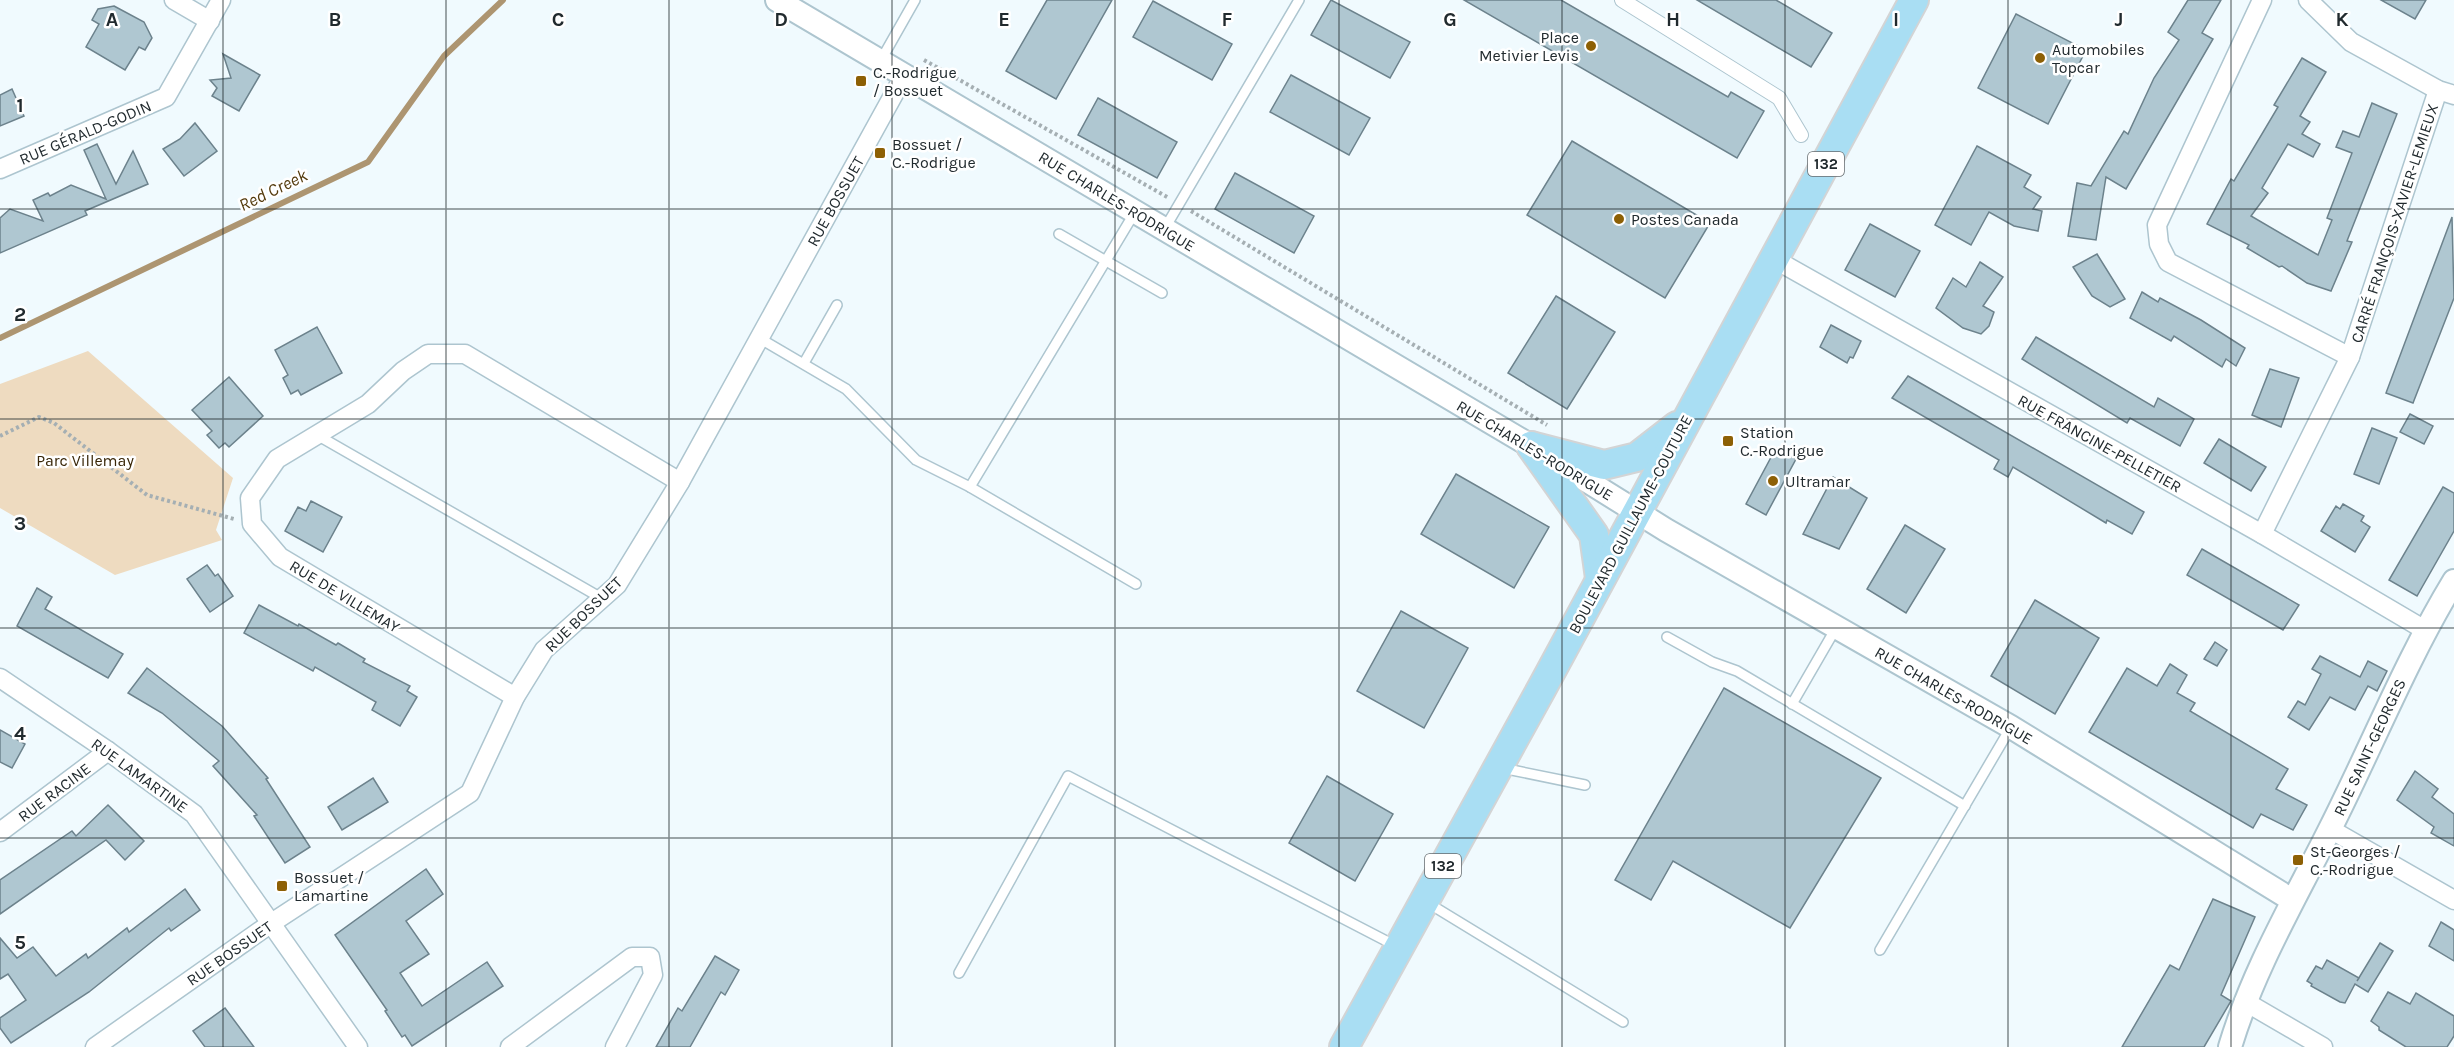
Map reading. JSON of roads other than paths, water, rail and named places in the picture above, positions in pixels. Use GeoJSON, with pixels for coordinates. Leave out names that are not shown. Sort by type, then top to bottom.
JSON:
{"type":"FeatureCollection","features":[{"type":"Feature","properties":{"kind":"main road","name":"BOULEVARD GUILLAUME-COUTURE"},"geometry":{"type":"LineString","coordinates":[[1344,1047],[1914,0]]}},
{"type":"Feature","properties":{"kind":"main road"},"geometry":{"type":"LineString","coordinates":[[1541,437],[1604,465],[1637,457],[1687,417]]}},
{"type":"Feature","properties":{"kind":"main road"},"geometry":{"type":"LineString","coordinates":[[1541,437],[1594,535],[1600,578]]}},
{"type":"Feature","properties":{"kind":"street"},"geometry":{"type":"LineString","coordinates":[[174,0],[210,21]]}},
{"type":"Feature","properties":{"kind":"street","name":"RUE GÉRALD-GODIN"},"geometry":{"type":"LineString","coordinates":[[0,169],[166,97],[221,0]]}},
{"type":"Feature","properties":{"kind":"street","name":"RUE CHARLES-RODRIGUE"},"geometry":{"type":"LineString","coordinates":[[777,0],[881,60],[913,66],[1164,230],[1541,437],[1636,512],[2011,727],[2292,900]]}},
{"type":"Feature","properties":{"kind":"street"},"geometry":{"type":"LineString","coordinates":[[1622,0],[1779,98],[1801,135]]}},
{"type":"Feature","properties":{"kind":"street","name":"CARRÉ FRANÇOIS-XAVIER-LEMIEUX"},"geometry":{"type":"LineString","coordinates":[[2262,0],[2157,225],[2159,244],[2168,262],[2350,357]]}},
{"type":"Feature","properties":{"kind":"street","name":"CARRÉ FRANÇOIS-XAVIER-LEMIEUX"},"geometry":{"type":"LineString","coordinates":[[2262,534],[2350,357],[2446,92],[2351,42],[2308,0]]}},
{"type":"Feature","properties":{"kind":"street","name":"RUE BOSSUET"},"geometry":{"type":"LineString","coordinates":[[95,1047],[270,924],[470,793],[515,697],[544,650],[617,585],[680,482],[913,66]]}},
{"type":"Feature","properties":{"kind":"street","name":"RUE FRANCINE-PELLETIER"},"geometry":{"type":"LineString","coordinates":[[1774,259],[2262,534],[2425,630]]}},
{"type":"Feature","properties":{"kind":"street"},"geometry":{"type":"LineString","coordinates":[[316,435],[368,404],[403,371],[428,354],[465,354],[680,482]]}},
{"type":"Feature","properties":{"kind":"street","name":"RUE DE VILLEMAY"},"geometry":{"type":"LineString","coordinates":[[316,435],[277,459],[250,498],[252,524],[280,557],[515,697]]}},
{"type":"Feature","properties":{"kind":"street","name":"RUE SAINT-GEORGES"},"geometry":{"type":"LineString","coordinates":[[2230,1047],[2244,1001],[2292,900],[2330,829],[2425,630],[2454,581]]}},
{"type":"Feature","properties":{"kind":"street","name":"RUE LAMARTINE"},"geometry":{"type":"LineString","coordinates":[[0,678],[108,751],[194,814],[358,1047]]}},
{"type":"Feature","properties":{"kind":"street","name":"RUE RACINE"},"geometry":{"type":"LineString","coordinates":[[0,832],[108,751]]}},
{"type":"Feature","properties":{"kind":"street"},"geometry":{"type":"LineString","coordinates":[[2330,829],[2454,900]]}},
{"type":"Feature","properties":{"kind":"street"},"geometry":{"type":"LineString","coordinates":[[522,1044],[632,957],[650,957],[653,975],[615,1047]]}},
{"type":"Feature","properties":{"kind":"street"},"geometry":{"type":"LineString","coordinates":[[2244,1001],[2323,1047]]}},
{"type":"Feature","properties":{"kind":"lane"},"geometry":{"type":"LineString","coordinates":[[881,60],[915,0]]}},
{"type":"Feature","properties":{"kind":"lane"},"geometry":{"type":"LineString","coordinates":[[1164,230],[1299,0]]}},
{"type":"Feature","properties":{"kind":"lane"},"geometry":{"type":"LineString","coordinates":[[970,487],[1135,212]]}},
{"type":"Feature","properties":{"kind":"lane"},"geometry":{"type":"LineString","coordinates":[[1059,234],[1162,293]]}},
{"type":"Feature","properties":{"kind":"lane"},"geometry":{"type":"LineString","coordinates":[[804,363],[837,305]]}},
{"type":"Feature","properties":{"kind":"lane"},"geometry":{"type":"LineString","coordinates":[[759,338],[846,388],[916,460],[970,487],[1136,584]]}},
{"type":"Feature","properties":{"kind":"lane"},"geometry":{"type":"LineString","coordinates":[[316,435],[603,599]]}},
{"type":"Feature","properties":{"kind":"lane"},"geometry":{"type":"LineString","coordinates":[[1792,704],[1837,626]]}},
{"type":"Feature","properties":{"kind":"lane"},"geometry":{"type":"LineString","coordinates":[[1667,637],[1712,662],[1737,671],[1965,806]]}},
{"type":"Feature","properties":{"kind":"lane"},"geometry":{"type":"LineString","coordinates":[[1880,950],[2011,727]]}},
{"type":"Feature","properties":{"kind":"lane"},"geometry":{"type":"LineString","coordinates":[[1497,767],[1585,785]]}},
{"type":"Feature","properties":{"kind":"lane"},"geometry":{"type":"LineString","coordinates":[[959,973],[1068,776],[1398,947]]}},
{"type":"Feature","properties":{"kind":"lane"},"geometry":{"type":"LineString","coordinates":[[1424,901],[1623,1022]]}},
{"type":"Feature","properties":{"kind":"waterway","name":"Red Creek"},"geometry":{"type":"LineString","coordinates":[[0,338],[368,162],[444,56],[503,0]]}},
{"type":"Feature","properties":{"kind":"place","name":"Place Metivier Levis"},"geometry":{"type":"Point","coordinates":[1591,46]}},
{"type":"Feature","properties":{"kind":"place","name":"Automobiles Topcar"},"geometry":{"type":"Point","coordinates":[2040,58]}},
{"type":"Feature","properties":{"kind":"place","name":"C.-Rodrigue / Bossuet"},"geometry":{"type":"Point","coordinates":[861,81]}},
{"type":"Feature","properties":{"kind":"place","name":"Bossuet / C.-Rodrigue"},"geometry":{"type":"Point","coordinates":[880,153]}},
{"type":"Feature","properties":{"kind":"place","name":"Postes Canada"},"geometry":{"type":"Point","coordinates":[1619,219]}},
{"type":"Feature","properties":{"kind":"place","name":"Station C.-Rodrigue"},"geometry":{"type":"Point","coordinates":[1728,441]}},
{"type":"Feature","properties":{"kind":"place","name":"Ultramar"},"geometry":{"type":"Point","coordinates":[1773,481]}},
{"type":"Feature","properties":{"kind":"place","name":"St-Georges / C.-Rodrigue"},"geometry":{"type":"Point","coordinates":[2298,860]}},
{"type":"Feature","properties":{"kind":"place","name":"Bossuet / Lamartine"},"geometry":{"type":"Point","coordinates":[282,886]}},
{"type":"Feature","properties":{"kind":"park label","name":"Parc Villemay"},"geometry":{"type":"Point","coordinates":[85,460]}}]}
